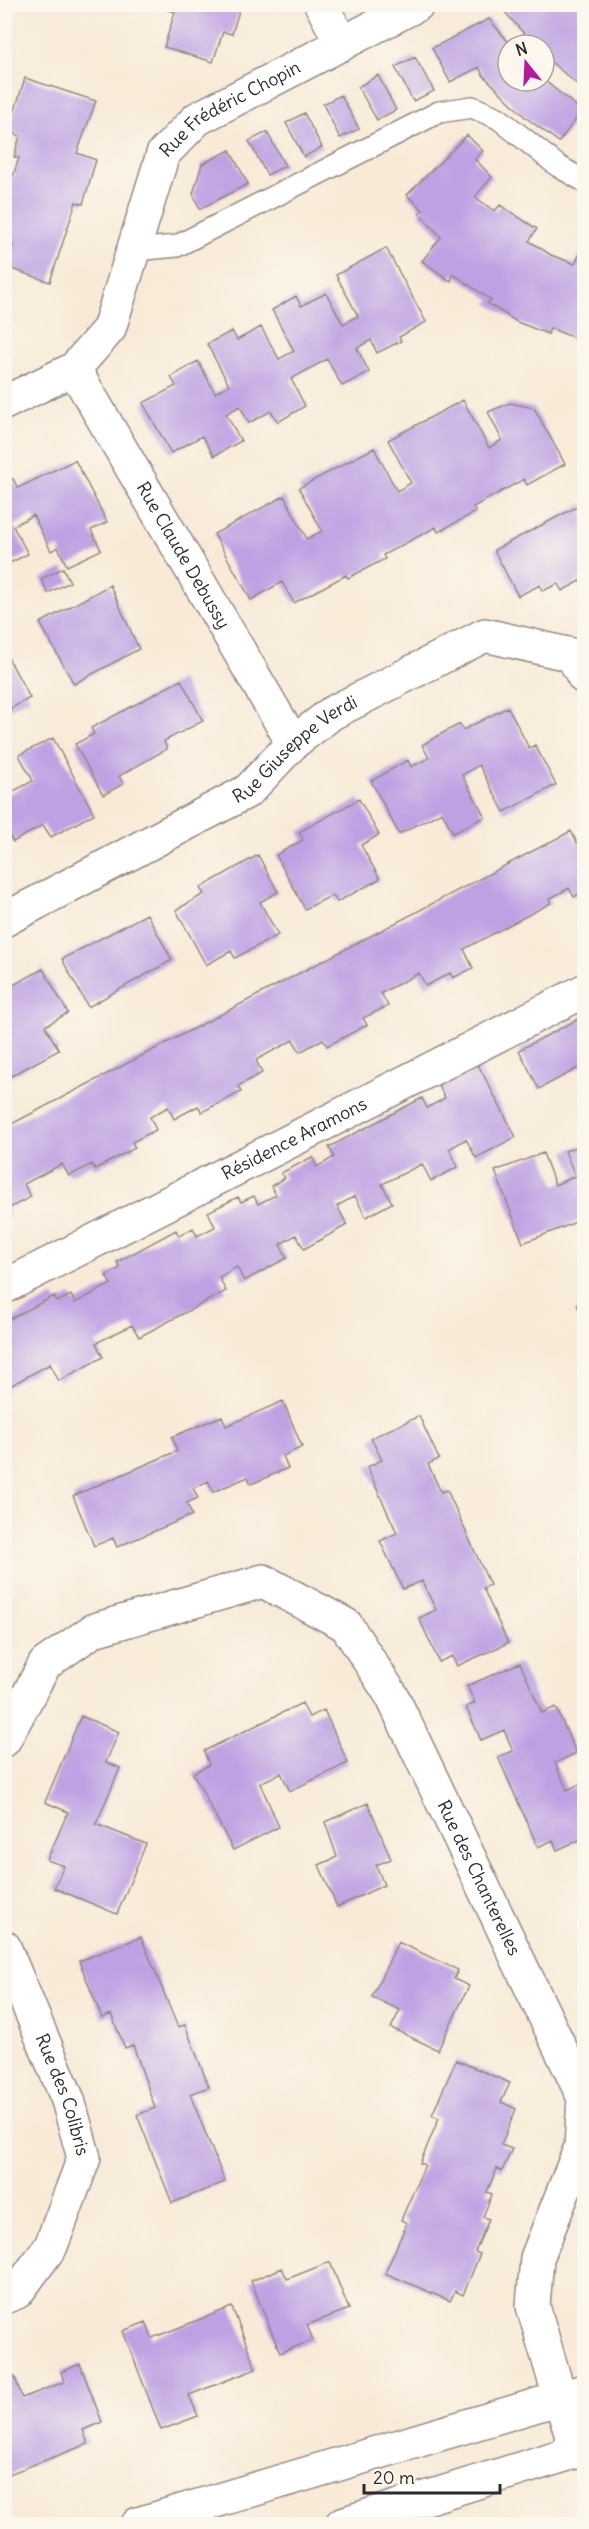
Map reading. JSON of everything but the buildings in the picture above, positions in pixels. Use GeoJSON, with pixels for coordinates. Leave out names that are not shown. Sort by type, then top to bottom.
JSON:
{"type":"FeatureCollection","features":[{"type":"Feature","properties":{"kind":"street"},"geometry":{"type":"LineString","coordinates":[[321,4],[342,44]]}},
{"type":"Feature","properties":{"kind":"street","name":"Rue Frédéric Chopin"},"geometry":{"type":"LineString","coordinates":[[4,403],[74,369],[109,329],[164,154],[197,119],[418,4]]}},
{"type":"Feature","properties":{"kind":"street","name":"Rue Claude Debussy"},"geometry":{"type":"LineString","coordinates":[[74,369],[293,743]]}},
{"type":"Feature","properties":{"kind":"street","name":"Rue Giuseppe Verdi"},"geometry":{"type":"LineString","coordinates":[[4,920],[248,791],[293,743],[332,714],[484,635],[572,655],[585,677]]}},
{"type":"Feature","properties":{"kind":"street","name":"Résidence Aramons"},"geometry":{"type":"LineString","coordinates":[[4,1287],[585,991]]}},
{"type":"Feature","properties":{"kind":"street","name":"Rue des Chanterelles"},"geometry":{"type":"LineString","coordinates":[[4,1740],[45,1664],[94,1630],[263,1581],[346,1625],[392,1696],[584,2098],[581,2147],[537,2258],[533,2306],[572,2394],[581,2451]]}},
{"type":"Feature","properties":{"kind":"street","name":"Rue des Colibris"},"geometry":{"type":"LineString","coordinates":[[4,1947],[68,2100],[84,2158],[51,2246],[17,2292],[4,2297]]}},
{"type":"Feature","properties":{"kind":"street"},"geometry":{"type":"LineString","coordinates":[[143,2524],[572,2394]]}},
{"type":"Feature","properties":{"kind":"street"},"geometry":{"type":"LineString","coordinates":[[342,2524],[581,2451]]}},
{"type":"Feature","properties":{"kind":"lane"},"geometry":{"type":"LineString","coordinates":[[135,250],[177,246],[439,112],[472,107],[498,118],[558,166],[585,181]]}}]}
